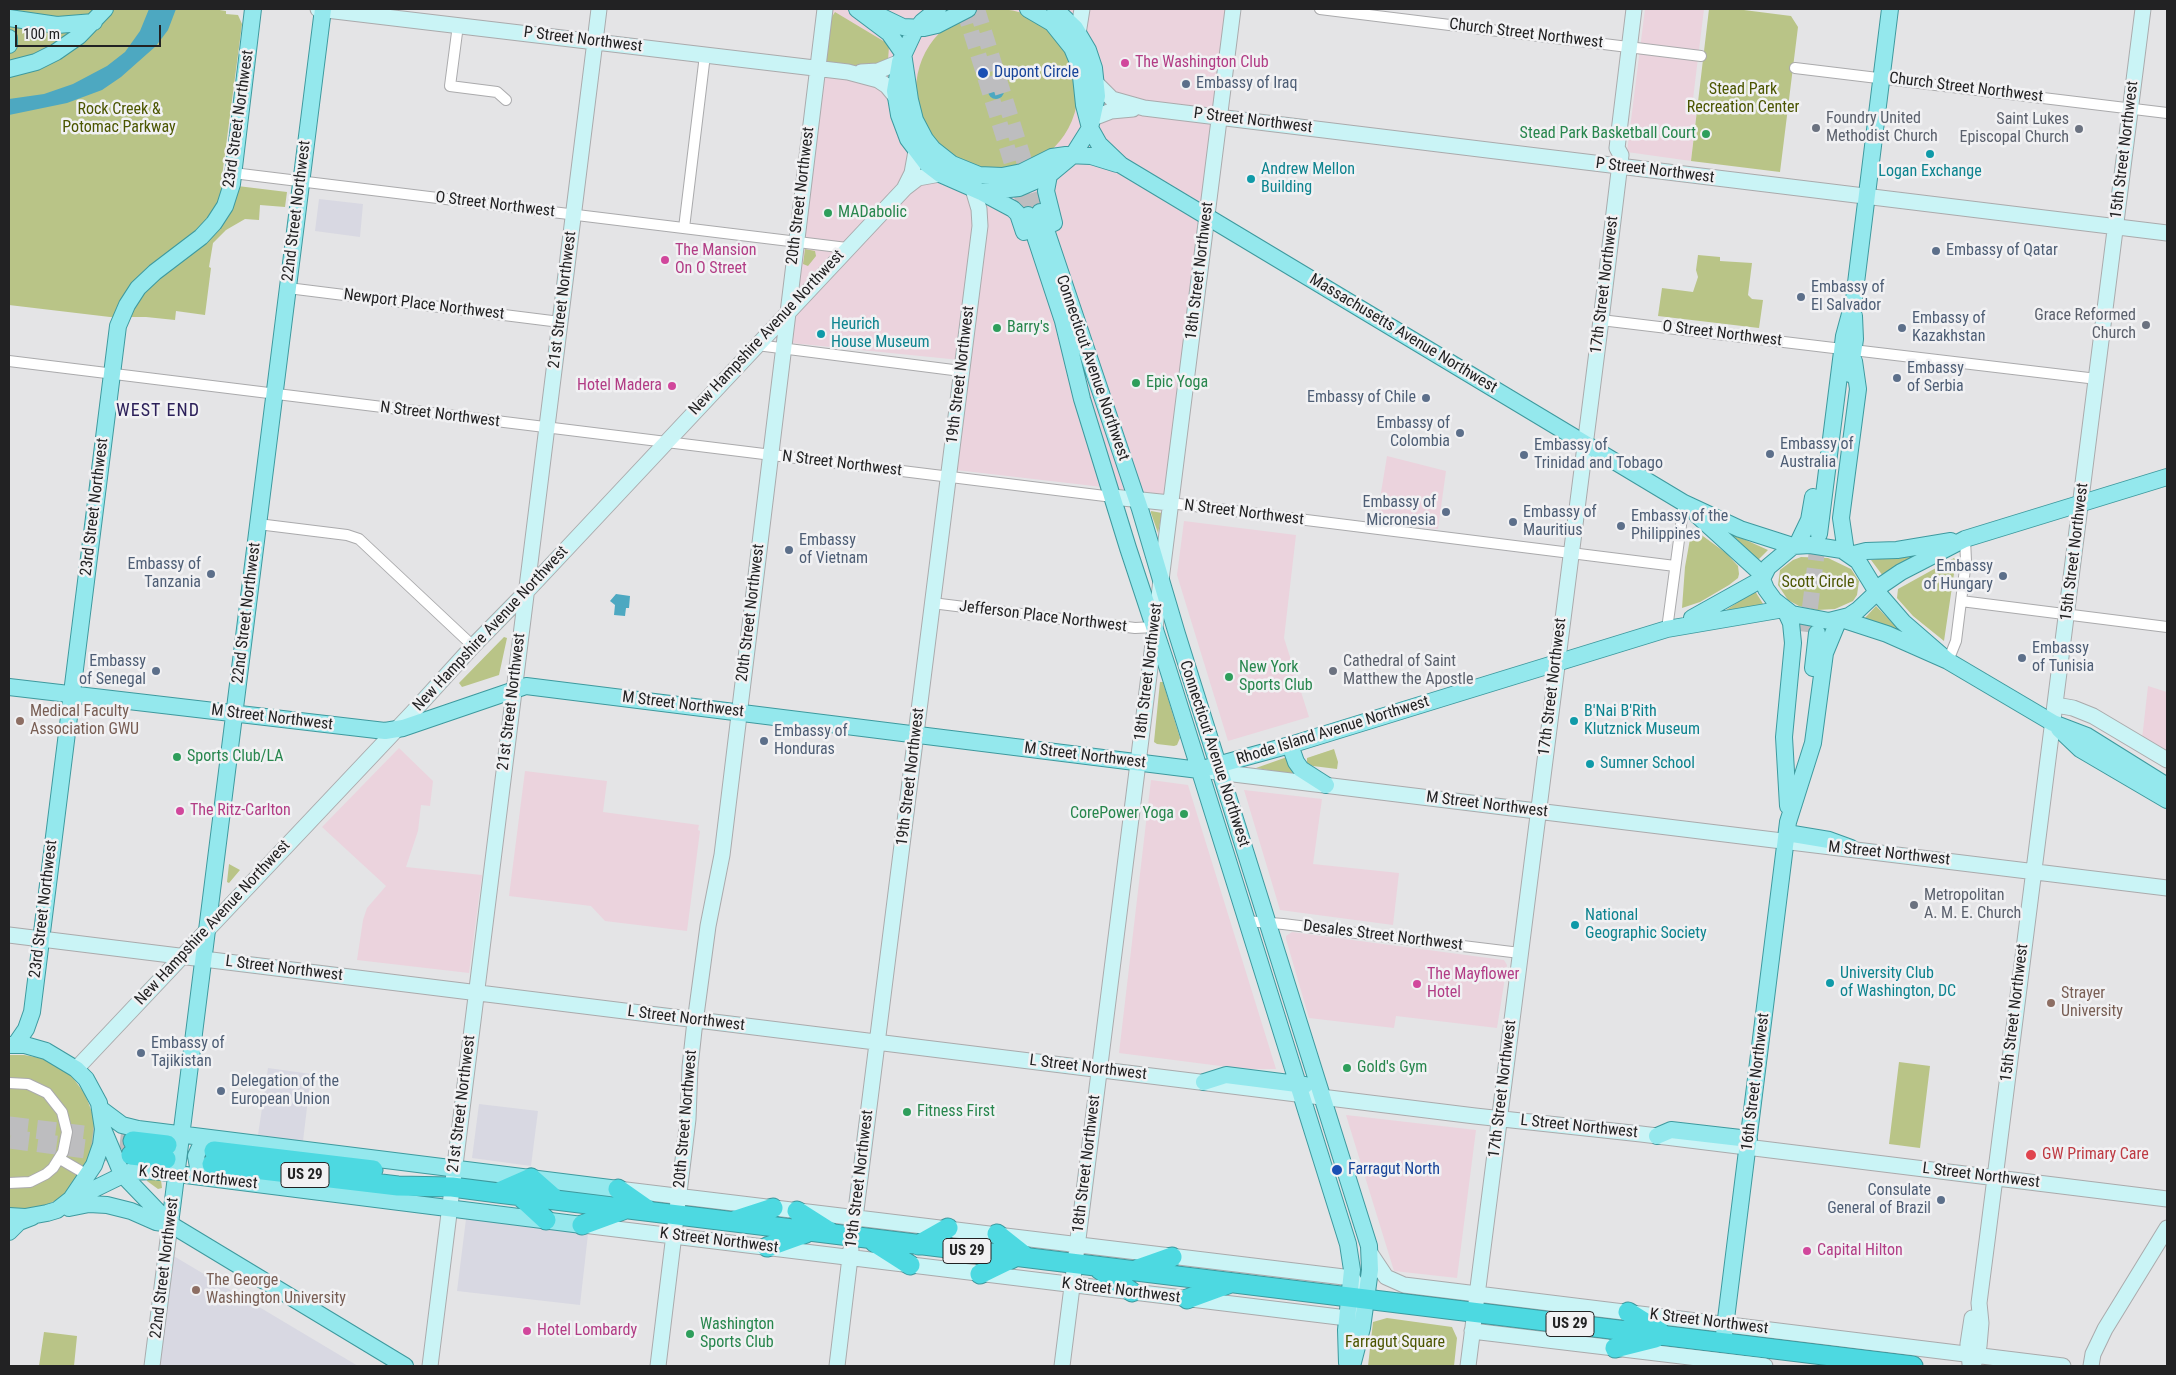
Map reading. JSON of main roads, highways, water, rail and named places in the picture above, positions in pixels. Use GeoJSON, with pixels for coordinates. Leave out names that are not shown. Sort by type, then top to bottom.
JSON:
{"type":"FeatureCollection","features":[{"type":"Feature","properties":{"kind":"highway","name":"K Street Northwest"},"geometry":{"type":"LineString","coordinates":[[132,1148],[172,1146]]}},
{"type":"Feature","properties":{"kind":"highway","name":"K Street Northwest"},"geometry":{"type":"LineString","coordinates":[[211,1158],[398,1186],[453,1178],[498,1192],[519,1195],[1022,1257],[1076,1254],[1096,1266],[1358,1298],[1476,1303],[1666,1335],[1724,1334],[1913,1366]]}},
{"type":"Feature","properties":{"kind":"highway"},"geometry":{"type":"LineString","coordinates":[[498,1192],[531,1178],[556,1200]]}},
{"type":"Feature","properties":{"kind":"highway"},"geometry":{"type":"LineString","coordinates":[[618,1189],[651,1212]]}},
{"type":"Feature","properties":{"kind":"highway"},"geometry":{"type":"LineString","coordinates":[[519,1195],[546,1220]]}},
{"type":"Feature","properties":{"kind":"highway"},"geometry":{"type":"LineString","coordinates":[[731,1222],[773,1208]]}},
{"type":"Feature","properties":{"kind":"highway"},"geometry":{"type":"LineString","coordinates":[[582,1225],[626,1209]]}},
{"type":"Feature","properties":{"kind":"highway"},"geometry":{"type":"LineString","coordinates":[[798,1211],[833,1234]]}},
{"type":"Feature","properties":{"kind":"highway"},"geometry":{"type":"LineString","coordinates":[[918,1245],[948,1228]]}},
{"type":"Feature","properties":{"kind":"highway"},"geometry":{"type":"LineString","coordinates":[[767,1247],[811,1231]]}},
{"type":"Feature","properties":{"kind":"highway"},"geometry":{"type":"LineString","coordinates":[[980,1274],[1022,1257],[997,1234]]}},
{"type":"Feature","properties":{"kind":"highway"},"geometry":{"type":"LineString","coordinates":[[861,1238],[910,1265]]}},
{"type":"Feature","properties":{"kind":"highway"},"geometry":{"type":"LineString","coordinates":[[1134,1271],[1172,1257]]}},
{"type":"Feature","properties":{"kind":"highway"},"geometry":{"type":"LineString","coordinates":[[1096,1266],[1132,1292]]}},
{"type":"Feature","properties":{"kind":"highway"},"geometry":{"type":"LineString","coordinates":[[1186,1299],[1233,1282]]}},
{"type":"Feature","properties":{"kind":"highway"},"geometry":{"type":"LineString","coordinates":[[1628,1312],[1666,1335]]}},
{"type":"Feature","properties":{"kind":"highway"},"geometry":{"type":"LineString","coordinates":[[1615,1348],[1666,1335]]}},
{"type":"Feature","properties":{"kind":"main road"},"geometry":{"type":"LineString","coordinates":[[9,68],[46,58],[79,36],[105,9]]}},
{"type":"Feature","properties":{"kind":"main road","name":"23rd Street Northwest"},"geometry":{"type":"LineString","coordinates":[[12,1045],[26,1029],[32,1012],[118,326],[127,305],[147,278],[201,237],[214,223],[225,206],[231,188],[254,9]]}},
{"type":"Feature","properties":{"kind":"main road","name":"P Street Northwest"},"geometry":{"type":"LineString","coordinates":[[318,9],[848,72],[878,80],[887,86],[896,97]]}},
{"type":"Feature","properties":{"kind":"main road","name":"22nd Street Northwest"},"geometry":{"type":"LineString","coordinates":[[152,1366],[177,1174],[172,1146],[208,929],[323,9]]}},
{"type":"Feature","properties":{"kind":"main road","name":"21st Street Northwest"},"geometry":{"type":"LineString","coordinates":[[430,1366],[599,9]]}},
{"type":"Feature","properties":{"kind":"main road","name":"20th Street Northwest"},"geometry":{"type":"LineString","coordinates":[[658,1366],[688,1119],[690,1067],[708,926],[722,855],[825,9]]}},
{"type":"Feature","properties":{"kind":"main road"},"geometry":{"type":"LineString","coordinates":[[857,9],[889,33],[902,57]]}},
{"type":"Feature","properties":{"kind":"main road"},"geometry":{"type":"LineString","coordinates":[[863,9],[903,27],[917,28],[931,27],[968,9]]}},
{"type":"Feature","properties":{"kind":"main road"},"geometry":{"type":"LineString","coordinates":[[938,9],[917,28],[902,57],[896,82],[896,97],[901,122],[916,151],[926,164],[940,174],[1008,206],[1018,214],[1065,363],[1082,399]]}},
{"type":"Feature","properties":{"kind":"main road","name":"Massachusetts Avenue Northwest"},"geometry":{"type":"LineString","coordinates":[[1028,9],[1052,23],[1072,48],[1080,67],[1084,105],[1099,144],[1121,165]]}},
{"type":"Feature","properties":{"kind":"main road"},"geometry":{"type":"LineString","coordinates":[[977,190],[1019,188],[1049,175],[1073,155],[1092,123],[1097,84],[1091,58],[1070,23],[1055,9]]}},
{"type":"Feature","properties":{"kind":"main road"},"geometry":{"type":"LineString","coordinates":[[1078,34],[1082,9]]}},
{"type":"Feature","properties":{"kind":"main road","name":"18th Street Northwest"},"geometry":{"type":"LineString","coordinates":[[1062,1366],[1206,216],[1234,9]]}},
{"type":"Feature","properties":{"kind":"main road","name":"17th Street Northwest"},"geometry":{"type":"LineString","coordinates":[[1468,1366],[1601,320],[1621,155],[1617,148],[1634,9]]}},
{"type":"Feature","properties":{"kind":"main road"},"geometry":{"type":"LineString","coordinates":[[1824,534],[1890,9]]}},
{"type":"Feature","properties":{"kind":"main road","name":"15th Street Northwest"},"geometry":{"type":"LineString","coordinates":[[1972,1361],[1981,1323],[1979,1303],[2143,9]]}},
{"type":"Feature","properties":{"kind":"main road"},"geometry":{"type":"LineString","coordinates":[[9,18],[57,25],[94,22]]}},
{"type":"Feature","properties":{"kind":"main road"},"geometry":{"type":"LineString","coordinates":[[9,38],[9,45]]}},
{"type":"Feature","properties":{"kind":"main road","name":"P Street Northwest"},"geometry":{"type":"LineString","coordinates":[[848,72],[878,71],[902,57]]}},
{"type":"Feature","properties":{"kind":"main road","name":"Massachusetts Avenue Northwest"},"geometry":{"type":"LineString","coordinates":[[902,57],[915,120],[925,139],[933,149],[952,164],[980,175],[1002,176],[1029,170],[1052,157],[1073,155],[1100,157],[1121,165],[1684,503],[1740,529],[1795,545]]}},
{"type":"Feature","properties":{"kind":"main road","name":"P Street Northwest"},"geometry":{"type":"LineString","coordinates":[[1097,84],[1112,99],[1144,108],[2167,233]]}},
{"type":"Feature","properties":{"kind":"main road","name":"P Street Northwest"},"geometry":{"type":"LineString","coordinates":[[1092,123],[1111,111],[1144,108]]}},
{"type":"Feature","properties":{"kind":"main road","name":"New Hampshire Avenue Northwest"},"geometry":{"type":"LineString","coordinates":[[905,188],[912,173],[916,151]]}},
{"type":"Feature","properties":{"kind":"main road","name":"New Hampshire Avenue Northwest"},"geometry":{"type":"LineString","coordinates":[[81,1074],[181,956],[526,592],[847,248],[905,188],[918,178],[940,174]]}},
{"type":"Feature","properties":{"kind":"main road"},"geometry":{"type":"LineString","coordinates":[[1049,175],[1046,190],[1048,204],[1099,366],[1107,408]]}},
{"type":"Feature","properties":{"kind":"main road","name":"19th Street Northwest"},"geometry":{"type":"LineString","coordinates":[[837,1366],[850,1257],[861,1238],[855,1218],[980,226],[977,190]]}},
{"type":"Feature","properties":{"kind":"main road","name":"Connecticut Avenue Northwest"},"geometry":{"type":"LineString","coordinates":[[1034,213],[1107,408],[1370,1253],[1358,1298],[1352,1278],[1352,1262],[1348,1244],[1082,399],[1034,213]]}},
{"type":"Feature","properties":{"kind":"main road"},"geometry":{"type":"LineString","coordinates":[[1848,349],[1827,386],[1810,515],[1795,545],[1779,556],[1763,577],[1766,589],[1784,609],[1803,617],[1829,621],[1840,619],[1858,610],[1876,590],[1902,572],[1965,539]]}},
{"type":"Feature","properties":{"kind":"main road"},"geometry":{"type":"LineString","coordinates":[[1848,349],[1858,389],[1841,518],[1849,554]]}},
{"type":"Feature","properties":{"kind":"main road"},"geometry":{"type":"LineString","coordinates":[[1849,554],[1866,551],[1897,550],[1965,539],[2167,477]]}},
{"type":"Feature","properties":{"kind":"main road","name":"N Street Northwest"},"geometry":{"type":"LineString","coordinates":[[1113,497],[1170,504]]}},
{"type":"Feature","properties":{"kind":"main road","name":"Massachusetts Avenue Northwest"},"geometry":{"type":"LineString","coordinates":[[1684,503],[1763,577]]}},
{"type":"Feature","properties":{"kind":"main road"},"geometry":{"type":"LineString","coordinates":[[1795,545],[1838,549],[1849,554],[1861,565],[1876,590],[1903,622],[1948,661]]}},
{"type":"Feature","properties":{"kind":"main road","name":"Rhode Island Avenue Northwest"},"geometry":{"type":"LineString","coordinates":[[1199,770],[1219,769],[1290,745],[1667,629],[1703,614],[1763,577]]}},
{"type":"Feature","properties":{"kind":"main road","name":"Rhode Island Avenue Northwest"},"geometry":{"type":"LineString","coordinates":[[1667,629],[1784,609]]}},
{"type":"Feature","properties":{"kind":"main road","name":"16th Street Northwest"},"geometry":{"type":"LineString","coordinates":[[1784,609],[1791,623],[1793,642],[1784,737],[1792,788]]}},
{"type":"Feature","properties":{"kind":"main road"},"geometry":{"type":"LineString","coordinates":[[1840,619],[1887,634],[1948,661],[2052,723],[2080,749],[2167,786]]}},
{"type":"Feature","properties":{"kind":"main road","name":"16th Street Northwest"},"geometry":{"type":"LineString","coordinates":[[1792,788],[1813,743],[1824,659],[1829,642],[1840,619]]}},
{"type":"Feature","properties":{"kind":"main road","name":"16th Street Northwest"},"geometry":{"type":"LineString","coordinates":[[1721,1364],[1812,633]]}},
{"type":"Feature","properties":{"kind":"main road","name":"M Street Northwest"},"geometry":{"type":"LineString","coordinates":[[9,687],[374,731],[396,730],[526,686],[1199,770]]}},
{"type":"Feature","properties":{"kind":"main road"},"geometry":{"type":"LineString","coordinates":[[2056,705],[2073,708],[2092,716],[2167,760]]}},
{"type":"Feature","properties":{"kind":"main road"},"geometry":{"type":"LineString","coordinates":[[1290,745],[1296,762],[1301,769],[1326,785]]}},
{"type":"Feature","properties":{"kind":"main road"},"geometry":{"type":"LineString","coordinates":[[2126,768],[2167,778]]}},
{"type":"Feature","properties":{"kind":"main road"},"geometry":{"type":"LineString","coordinates":[[2126,768],[2167,800]]}},
{"type":"Feature","properties":{"kind":"main road"},"geometry":{"type":"LineString","coordinates":[[2126,768],[2167,809]]}},
{"type":"Feature","properties":{"kind":"main road","name":"M Street Northwest"},"geometry":{"type":"LineString","coordinates":[[1219,769],[1326,785],[1538,807],[1631,823],[1787,832]]}},
{"type":"Feature","properties":{"kind":"main road"},"geometry":{"type":"LineString","coordinates":[[1787,832],[1829,840],[1851,848]]}},
{"type":"Feature","properties":{"kind":"main road","name":"M Street Northwest"},"geometry":{"type":"LineString","coordinates":[[1851,848],[2033,868],[2104,873],[2125,884],[2167,888]]}},
{"type":"Feature","properties":{"kind":"main road","name":"L Street Northwest"},"geometry":{"type":"LineString","coordinates":[[9,935],[1003,1057],[1100,1064],[1204,1082]]}},
{"type":"Feature","properties":{"kind":"main road"},"geometry":{"type":"LineString","coordinates":[[12,1045],[46,1050],[81,1074],[102,1110],[103,1129],[101,1145],[94,1165],[71,1199],[57,1210]]}},
{"type":"Feature","properties":{"kind":"main road"},"geometry":{"type":"LineString","coordinates":[[1204,1082],[1226,1075],[1321,1092]]}},
{"type":"Feature","properties":{"kind":"main road","name":"L Street Northwest"},"geometry":{"type":"LineString","coordinates":[[1321,1092],[1422,1109],[1500,1114],[1657,1136]]}},
{"type":"Feature","properties":{"kind":"main road","name":"K Street Northwest"},"geometry":{"type":"LineString","coordinates":[[102,1110],[122,1125],[172,1146],[211,1158],[449,1208],[1347,1318]]}},
{"type":"Feature","properties":{"kind":"main road"},"geometry":{"type":"LineString","coordinates":[[103,1129],[122,1174],[170,1224],[404,1366]]}},
{"type":"Feature","properties":{"kind":"main road"},"geometry":{"type":"LineString","coordinates":[[1657,1136],[1671,1130],[1748,1143]]}},
{"type":"Feature","properties":{"kind":"main road","name":"L Street Northwest"},"geometry":{"type":"LineString","coordinates":[[1748,1143],[1888,1165],[1995,1174],[2167,1199]]}},
{"type":"Feature","properties":{"kind":"main road","name":"K Street Northwest"},"geometry":{"type":"LineString","coordinates":[[71,1199],[122,1174],[145,1171],[177,1174],[211,1158],[453,1178],[531,1178],[997,1234],[1076,1254],[1172,1257],[1352,1278]]}},
{"type":"Feature","properties":{"kind":"main road"},"geometry":{"type":"LineString","coordinates":[[2096,1190],[2121,1185],[2167,1191]]}},
{"type":"Feature","properties":{"kind":"main road"},"geometry":{"type":"LineString","coordinates":[[9,1232],[20,1222],[32,1217],[89,1204],[123,1208],[156,1222],[170,1224]]}},
{"type":"Feature","properties":{"kind":"main road"},"geometry":{"type":"LineString","coordinates":[[9,1216],[32,1217]]}},
{"type":"Feature","properties":{"kind":"main road"},"geometry":{"type":"LineString","coordinates":[[2091,1366],[2093,1354],[2104,1329],[2167,1228]]}},
{"type":"Feature","properties":{"kind":"main road","name":"K Street Northwest"},"geometry":{"type":"LineString","coordinates":[[1370,1253],[1383,1274],[1397,1283],[1476,1303],[1628,1312],[1724,1334],[1972,1361],[2063,1366]]}},
{"type":"Feature","properties":{"kind":"main road"},"geometry":{"type":"LineString","coordinates":[[1348,1366],[1347,1318],[1358,1298]]}},
{"type":"Feature","properties":{"kind":"main road"},"geometry":{"type":"LineString","coordinates":[[1352,1366],[1362,1328],[1358,1298]]}},
{"type":"Feature","properties":{"kind":"main road"},"geometry":{"type":"LineString","coordinates":[[1472,1331],[1615,1348],[1721,1364],[1765,1366]]}},
{"type":"Feature","properties":{"kind":"water"},"geometry":{"type":"Polygon","coordinates":[[[149,9],[176,9],[168,30],[156,46],[121,77],[102,90],[67,103],[9,115],[9,99],[44,94],[73,84],[107,66],[125,52],[140,31],[149,9]]]}},
{"type":"Feature","properties":{"kind":"water"},"geometry":{"type":"Polygon","coordinates":[[[996,83],[1004,91],[996,99],[988,91],[996,83]]]}},
{"type":"Feature","properties":{"kind":"water"},"geometry":{"type":"Polygon","coordinates":[[[616,594],[630,596],[629,608],[626,608],[625,616],[614,615],[615,605],[610,601],[616,594]]]}},
{"type":"Feature","properties":{"kind":"tunnel"},"geometry":{"type":"LineString","coordinates":[[964,9],[1028,215]]}},
{"type":"Feature","properties":{"kind":"tunnel"},"geometry":{"type":"LineString","coordinates":[[977,9],[1040,212]]}},
{"type":"Feature","properties":{"kind":"tunnel"},"geometry":{"type":"LineString","coordinates":[[1807,632],[1819,534]]}},
{"type":"Feature","properties":{"kind":"tunnel"},"geometry":{"type":"LineString","coordinates":[[9,1126],[133,1141]]}},
{"type":"Feature","properties":{"kind":"tunnel"},"geometry":{"type":"LineString","coordinates":[[10,1139],[117,1153]]}},
{"type":"Feature","properties":{"kind":"place","name":"The Washington Club"},"geometry":{"type":"Point","coordinates":[1125,63]}},
{"type":"Feature","properties":{"kind":"place","name":"Dupont Circle"},"geometry":{"type":"Point","coordinates":[983,73]}},
{"type":"Feature","properties":{"kind":"place","name":"Embassy of Iraq"},"geometry":{"type":"Point","coordinates":[1186,84]}},
{"type":"Feature","properties":{"kind":"place","name":"Foundry United Methodist Church"},"geometry":{"type":"Point","coordinates":[1816,128]}},
{"type":"Feature","properties":{"kind":"place","name":"Saint Lukes Episcopal Church"},"geometry":{"type":"Point","coordinates":[2079,129]}},
{"type":"Feature","properties":{"kind":"place","name":"Stead Park Basketball Court"},"geometry":{"type":"Point","coordinates":[1706,134]}},
{"type":"Feature","properties":{"kind":"place","name":"Logan Exchange"},"geometry":{"type":"Point","coordinates":[1930,154]}},
{"type":"Feature","properties":{"kind":"place","name":"Andrew Mellon Building"},"geometry":{"type":"Point","coordinates":[1251,179]}},
{"type":"Feature","properties":{"kind":"place","name":"MADabolic"},"geometry":{"type":"Point","coordinates":[828,213]}},
{"type":"Feature","properties":{"kind":"place","name":"Embassy of Qatar"},"geometry":{"type":"Point","coordinates":[1936,251]}},
{"type":"Feature","properties":{"kind":"place","name":"The Mansion On O Street"},"geometry":{"type":"Point","coordinates":[665,260]}},
{"type":"Feature","properties":{"kind":"place","name":"Embassy of El Salvador"},"geometry":{"type":"Point","coordinates":[1801,297]}},
{"type":"Feature","properties":{"kind":"place","name":"Grace Reformed Church"},"geometry":{"type":"Point","coordinates":[2146,325]}},
{"type":"Feature","properties":{"kind":"place","name":"Barry's"},"geometry":{"type":"Point","coordinates":[997,328]}},
{"type":"Feature","properties":{"kind":"place","name":"Embassy of Kazakhstan"},"geometry":{"type":"Point","coordinates":[1902,328]}},
{"type":"Feature","properties":{"kind":"place","name":"Heurich House Museum"},"geometry":{"type":"Point","coordinates":[821,334]}},
{"type":"Feature","properties":{"kind":"place","name":"Embassy of Serbia"},"geometry":{"type":"Point","coordinates":[1897,378]}},
{"type":"Feature","properties":{"kind":"place","name":"Epic Yoga"},"geometry":{"type":"Point","coordinates":[1136,383]}},
{"type":"Feature","properties":{"kind":"place","name":"Hotel Madera"},"geometry":{"type":"Point","coordinates":[672,386]}},
{"type":"Feature","properties":{"kind":"place","name":"Embassy of Chile"},"geometry":{"type":"Point","coordinates":[1426,398]}},
{"type":"Feature","properties":{"kind":"place","name":"Embassy of Colombia"},"geometry":{"type":"Point","coordinates":[1460,433]}},
{"type":"Feature","properties":{"kind":"place","name":"Embassy of Australia"},"geometry":{"type":"Point","coordinates":[1770,454]}},
{"type":"Feature","properties":{"kind":"place","name":"Embassy of Trinidad and Tobago"},"geometry":{"type":"Point","coordinates":[1524,455]}},
{"type":"Feature","properties":{"kind":"place","name":"Embassy of Micronesia"},"geometry":{"type":"Point","coordinates":[1446,512]}},
{"type":"Feature","properties":{"kind":"place","name":"Embassy of Mauritius"},"geometry":{"type":"Point","coordinates":[1513,522]}},
{"type":"Feature","properties":{"kind":"place","name":"Embassy of the Philippines"},"geometry":{"type":"Point","coordinates":[1621,526]}},
{"type":"Feature","properties":{"kind":"place","name":"Embassy of Vietnam"},"geometry":{"type":"Point","coordinates":[789,550]}},
{"type":"Feature","properties":{"kind":"place","name":"Embassy of Tanzania"},"geometry":{"type":"Point","coordinates":[211,574]}},
{"type":"Feature","properties":{"kind":"place","name":"Embassy of Hungary"},"geometry":{"type":"Point","coordinates":[2003,576]}},
{"type":"Feature","properties":{"kind":"place","name":"Embassy of Tunisia"},"geometry":{"type":"Point","coordinates":[2022,658]}},
{"type":"Feature","properties":{"kind":"place","name":"Embassy of Senegal"},"geometry":{"type":"Point","coordinates":[156,671]}},
{"type":"Feature","properties":{"kind":"place","name":"Cathedral of Saint Matthew the Apostle"},"geometry":{"type":"Point","coordinates":[1333,671]}},
{"type":"Feature","properties":{"kind":"place","name":"New York Sports Club"},"geometry":{"type":"Point","coordinates":[1229,677]}},
{"type":"Feature","properties":{"kind":"place","name":"Medical Faculty Association GWU"},"geometry":{"type":"Point","coordinates":[20,721]}},
{"type":"Feature","properties":{"kind":"place","name":"B'Nai B'Rith Klutznick Museum"},"geometry":{"type":"Point","coordinates":[1574,721]}},
{"type":"Feature","properties":{"kind":"place","name":"Embassy of Honduras"},"geometry":{"type":"Point","coordinates":[764,741]}},
{"type":"Feature","properties":{"kind":"place","name":"Sports Club/LA"},"geometry":{"type":"Point","coordinates":[177,757]}},
{"type":"Feature","properties":{"kind":"place","name":"Sumner School"},"geometry":{"type":"Point","coordinates":[1590,764]}},
{"type":"Feature","properties":{"kind":"place","name":"The Ritz-Carlton"},"geometry":{"type":"Point","coordinates":[180,811]}},
{"type":"Feature","properties":{"kind":"place","name":"CorePower Yoga"},"geometry":{"type":"Point","coordinates":[1184,814]}},
{"type":"Feature","properties":{"kind":"place","name":"Metropolitan A. M. E. Church"},"geometry":{"type":"Point","coordinates":[1914,905]}},
{"type":"Feature","properties":{"kind":"place","name":"National Geographic Society"},"geometry":{"type":"Point","coordinates":[1575,925]}},
{"type":"Feature","properties":{"kind":"place","name":"University Club of Washington, DC"},"geometry":{"type":"Point","coordinates":[1830,983]}},
{"type":"Feature","properties":{"kind":"place","name":"The Mayflower Hotel"},"geometry":{"type":"Point","coordinates":[1417,984]}},
{"type":"Feature","properties":{"kind":"place","name":"Strayer University"},"geometry":{"type":"Point","coordinates":[2051,1003]}},
{"type":"Feature","properties":{"kind":"place","name":"Embassy of Tajikistan"},"geometry":{"type":"Point","coordinates":[141,1053]}},
{"type":"Feature","properties":{"kind":"place","name":"Gold's Gym"},"geometry":{"type":"Point","coordinates":[1347,1068]}},
{"type":"Feature","properties":{"kind":"place","name":"Delegation of the European Union"},"geometry":{"type":"Point","coordinates":[221,1091]}},
{"type":"Feature","properties":{"kind":"place","name":"Fitness First"},"geometry":{"type":"Point","coordinates":[907,1112]}},
{"type":"Feature","properties":{"kind":"place","name":"GW Primary Care"},"geometry":{"type":"Point","coordinates":[2031,1155]}},
{"type":"Feature","properties":{"kind":"place","name":"Farragut North"},"geometry":{"type":"Point","coordinates":[1337,1170]}},
{"type":"Feature","properties":{"kind":"place","name":"Consulate General of Brazil"},"geometry":{"type":"Point","coordinates":[1941,1200]}},
{"type":"Feature","properties":{"kind":"place","name":"Capital Hilton"},"geometry":{"type":"Point","coordinates":[1807,1251]}},
{"type":"Feature","properties":{"kind":"place","name":"The George Washington University"},"geometry":{"type":"Point","coordinates":[196,1290]}},
{"type":"Feature","properties":{"kind":"place","name":"Hotel Lombardy"},"geometry":{"type":"Point","coordinates":[527,1331]}},
{"type":"Feature","properties":{"kind":"place","name":"Washington Sports Club"},"geometry":{"type":"Point","coordinates":[690,1334]}},
{"type":"Feature","properties":{"kind":"district","name":"WEST END"},"geometry":{"type":"Point","coordinates":[158,411]}},
{"type":"Feature","properties":{"kind":"park label","name":"Stead Park Recreation Center"},"geometry":{"type":"Point","coordinates":[1743,99]}},
{"type":"Feature","properties":{"kind":"park label","name":"Rock Creek & Potomac Parkway"},"geometry":{"type":"Point","coordinates":[119,119]}},
{"type":"Feature","properties":{"kind":"park label","name":"Scott Circle"},"geometry":{"type":"Point","coordinates":[1818,583]}},
{"type":"Feature","properties":{"kind":"park label","name":"Farragut Square"},"geometry":{"type":"Point","coordinates":[1395,1343]}}]}
